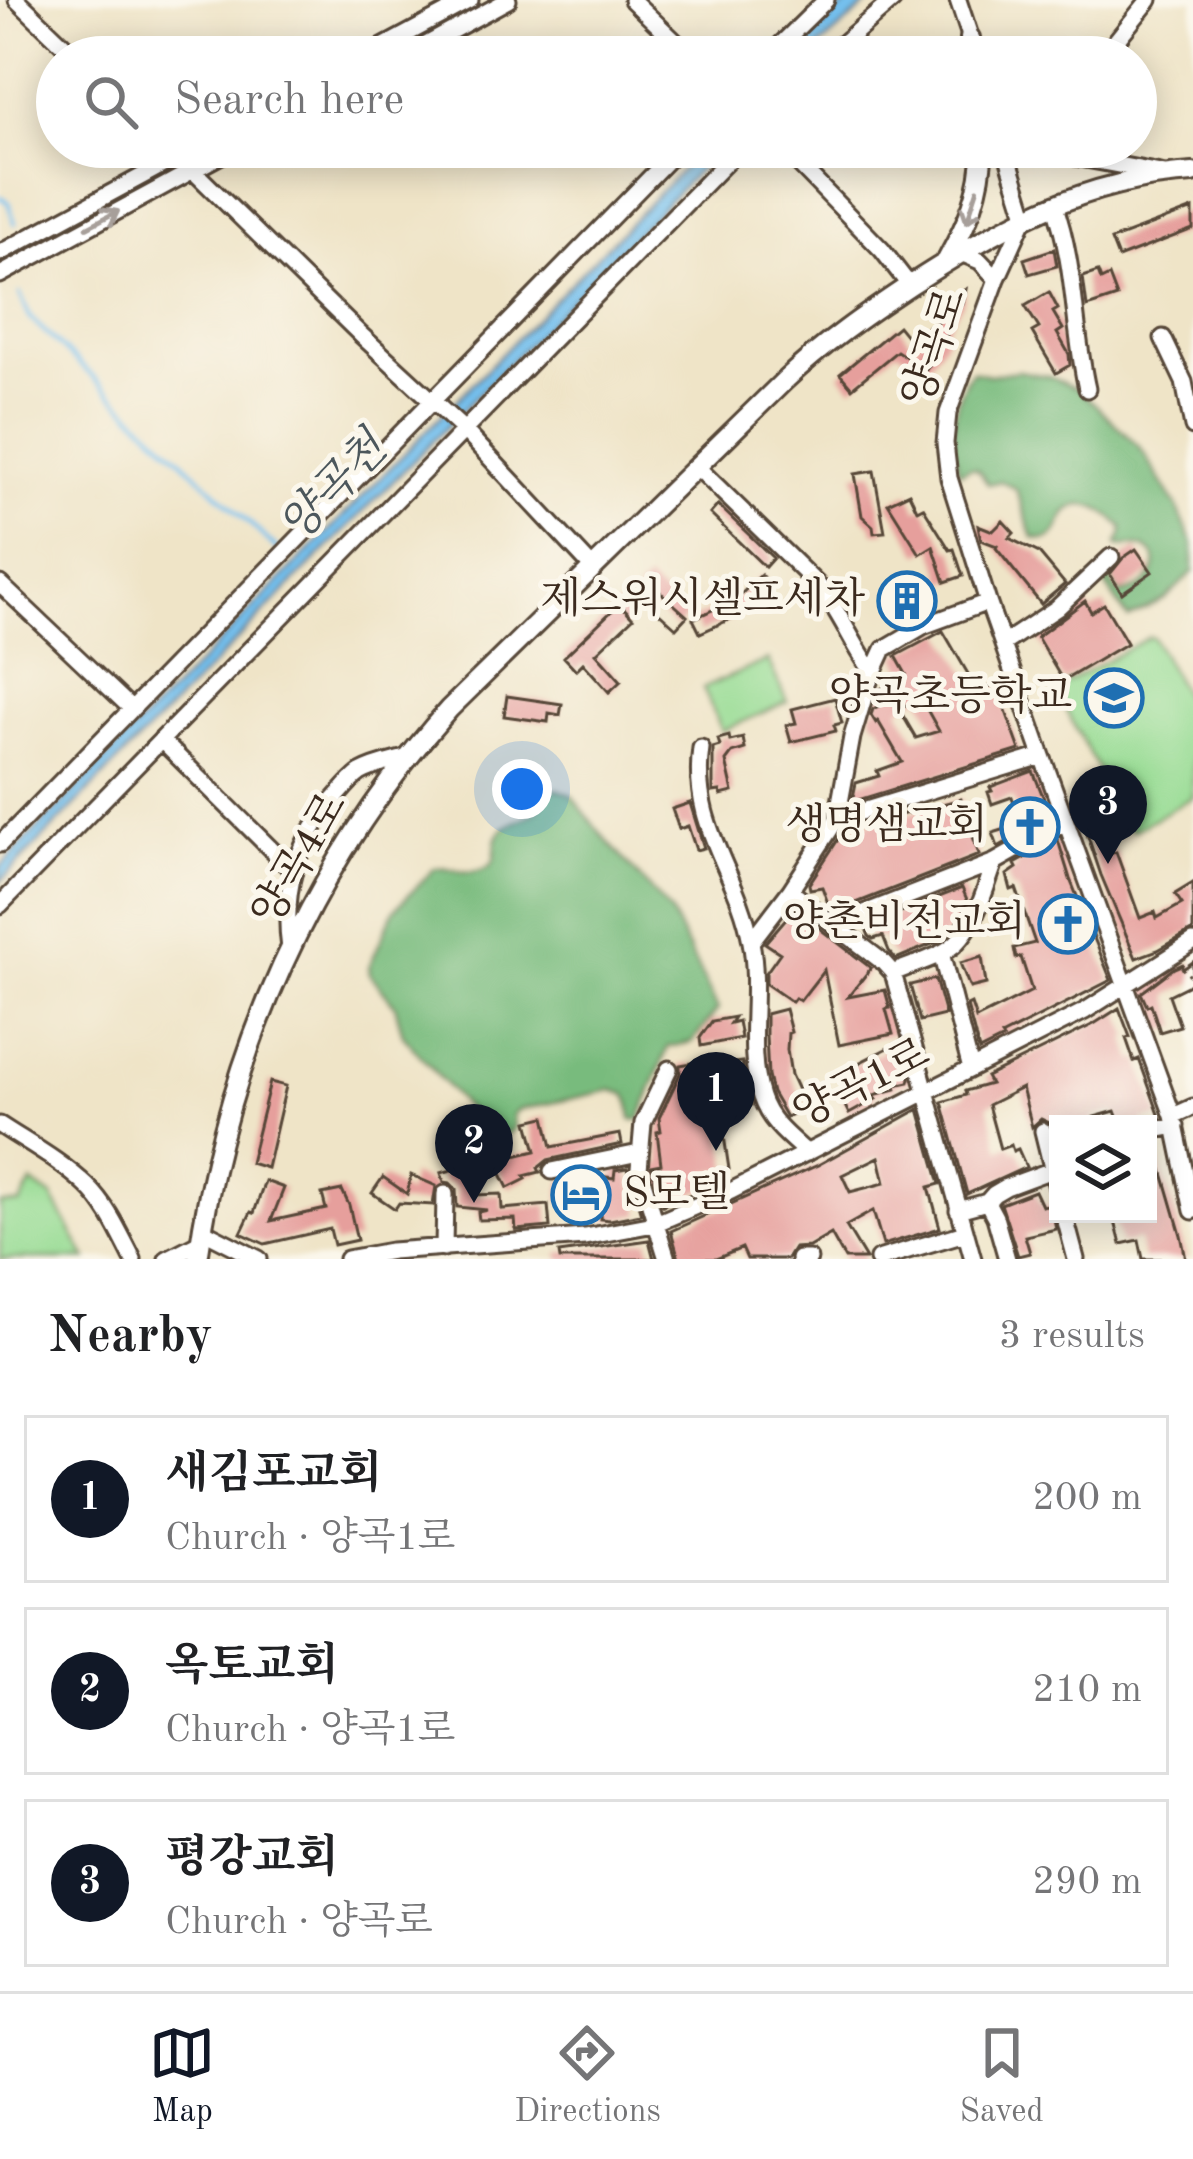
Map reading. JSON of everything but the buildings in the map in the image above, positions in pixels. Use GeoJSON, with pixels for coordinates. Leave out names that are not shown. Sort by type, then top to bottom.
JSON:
{"type":"FeatureCollection","features":[{"type":"Feature","properties":{"kind":"main road"},"geometry":{"type":"LineString","coordinates":[[954,257],[982,168]]}},
{"type":"Feature","properties":{"kind":"main road","name":"양곡4로"},"geometry":{"type":"LineString","coordinates":[[200,1244],[229,1104],[290,949],[339,859],[405,758],[449,709],[837,334],[1026,215],[1126,183],[1193,173]]}},
{"type":"Feature","properties":{"kind":"street"},"geometry":{"type":"LineString","coordinates":[[17,0],[54,36]]}},
{"type":"Feature","properties":{"kind":"street"},"geometry":{"type":"LineString","coordinates":[[403,36],[470,0]]}},
{"type":"Feature","properties":{"kind":"street"},"geometry":{"type":"LineString","coordinates":[[442,36],[508,0]]}},
{"type":"Feature","properties":{"kind":"street"},"geometry":{"type":"LineString","coordinates":[[632,0],[670,36]]}},
{"type":"Feature","properties":{"kind":"street"},"geometry":{"type":"LineString","coordinates":[[789,36],[826,0]]}},
{"type":"Feature","properties":{"kind":"street"},"geometry":{"type":"LineString","coordinates":[[851,36],[893,0]]}},
{"type":"Feature","properties":{"kind":"street"},"geometry":{"type":"LineString","coordinates":[[958,0],[970,36]]}},
{"type":"Feature","properties":{"kind":"street"},"geometry":{"type":"LineString","coordinates":[[1120,36],[1149,0]]}},
{"type":"Feature","properties":{"kind":"street"},"geometry":{"type":"LineString","coordinates":[[0,253],[146,168]]}},
{"type":"Feature","properties":{"kind":"street"},"geometry":{"type":"LineString","coordinates":[[0,275],[197,168]]}},
{"type":"Feature","properties":{"kind":"street"},"geometry":{"type":"LineString","coordinates":[[0,844],[659,168]]}},
{"type":"Feature","properties":{"kind":"street"},"geometry":{"type":"LineString","coordinates":[[0,905],[720,168]]}},
{"type":"Feature","properties":{"kind":"street"},"geometry":{"type":"LineString","coordinates":[[802,168],[910,286]]}},
{"type":"Feature","properties":{"kind":"street"},"geometry":{"type":"LineString","coordinates":[[1011,168],[1026,215]]}},
{"type":"Feature","properties":{"kind":"street"},"geometry":{"type":"LineString","coordinates":[[1133,168],[1169,175]]}},
{"type":"Feature","properties":{"kind":"street"},"geometry":{"type":"LineString","coordinates":[[193,170],[464,430],[592,567]]}},
{"type":"Feature","properties":{"kind":"street"},"geometry":{"type":"LineString","coordinates":[[1054,204],[1071,262],[1087,389]]}},
{"type":"Feature","properties":{"kind":"street","name":"양곡로"},"geometry":{"type":"LineString","coordinates":[[1026,215],[954,394],[945,429],[949,478],[988,602],[1174,1121],[1193,1211]]}},
{"type":"Feature","properties":{"kind":"street"},"geometry":{"type":"LineString","coordinates":[[954,257],[980,262],[998,279]]}},
{"type":"Feature","properties":{"kind":"street"},"geometry":{"type":"LineString","coordinates":[[1163,338],[1184,382],[1193,427]]}},
{"type":"Feature","properties":{"kind":"street"},"geometry":{"type":"LineString","coordinates":[[697,466],[818,585],[870,678]]}},
{"type":"Feature","properties":{"kind":"street"},"geometry":{"type":"LineString","coordinates":[[1003,644],[1058,608],[1111,557]]}},
{"type":"Feature","properties":{"kind":"street"},"geometry":{"type":"LineString","coordinates":[[0,584],[132,709]]}},
{"type":"Feature","properties":{"kind":"street"},"geometry":{"type":"LineString","coordinates":[[752,942],[837,818],[852,736],[884,649],[988,602]]}},
{"type":"Feature","properties":{"kind":"street","name":"양곡4로"},"geometry":{"type":"LineString","coordinates":[[161,740],[294,872]]}},
{"type":"Feature","properties":{"kind":"street"},"geometry":{"type":"LineString","coordinates":[[701,748],[698,790],[705,817],[752,942],[759,1092],[772,1120],[807,1154]]}},
{"type":"Feature","properties":{"kind":"street"},"geometry":{"type":"LineString","coordinates":[[837,818],[1042,756]]}},
{"type":"Feature","properties":{"kind":"street"},"geometry":{"type":"LineString","coordinates":[[290,949],[286,913],[303,841],[347,784],[364,771],[405,758]]}},
{"type":"Feature","properties":{"kind":"street"},"geometry":{"type":"LineString","coordinates":[[834,925],[995,862],[1066,822]]}},
{"type":"Feature","properties":{"kind":"street"},"geometry":{"type":"LineString","coordinates":[[893,973],[958,942],[995,862]]}},
{"type":"Feature","properties":{"kind":"street"},"geometry":{"type":"LineString","coordinates":[[790,891],[893,973],[973,1259]]}},
{"type":"Feature","properties":{"kind":"street","name":"양곡1로"},"geometry":{"type":"LineString","coordinates":[[347,1259],[391,1251],[585,1237],[654,1224],[807,1154],[1085,1011],[1193,942]]}},
{"type":"Feature","properties":{"kind":"street","name":"양곡1로"},"geometry":{"type":"LineString","coordinates":[[941,953],[971,1069]]}},
{"type":"Feature","properties":{"kind":"street"},"geometry":{"type":"LineString","coordinates":[[667,1259],[639,1169],[639,1153],[643,1123],[669,1069]]}},
{"type":"Feature","properties":{"kind":"street"},"geometry":{"type":"LineString","coordinates":[[1157,1128],[1193,1107]]}},
{"type":"Feature","properties":{"kind":"street"},"geometry":{"type":"LineString","coordinates":[[0,1125],[86,1186],[104,1206],[134,1259]]}},
{"type":"Feature","properties":{"kind":"street"},"geometry":{"type":"LineString","coordinates":[[552,1171],[639,1153]]}},
{"type":"Feature","properties":{"kind":"street"},"geometry":{"type":"LineString","coordinates":[[958,1210],[987,1202],[1006,1187],[1049,1171]]}},
{"type":"Feature","properties":{"kind":"street"},"geometry":{"type":"LineString","coordinates":[[444,1248],[445,1194]]}},
{"type":"Feature","properties":{"kind":"street"},"geometry":{"type":"LineString","coordinates":[[987,1202],[1007,1259]]}},
{"type":"Feature","properties":{"kind":"street"},"geometry":{"type":"LineString","coordinates":[[1066,1223],[1076,1259]]}},
{"type":"Feature","properties":{"kind":"street"},"geometry":{"type":"LineString","coordinates":[[878,1259],[931,1251],[965,1233]]}},
{"type":"Feature","properties":{"kind":"street"},"geometry":{"type":"LineString","coordinates":[[167,1259],[200,1244],[259,1259]]}},
{"type":"Feature","properties":{"kind":"street"},"geometry":{"type":"LineString","coordinates":[[799,1259],[809,1259]]}},
{"type":"Feature","properties":{"kind":"path"},"geometry":{"type":"LineString","coordinates":[[1180,961],[1193,982]]}},
{"type":"Feature","properties":{"kind":"green space"},"geometry":{"type":"Polygon","coordinates":[[[972,371],[1047,376],[1079,390],[1096,405],[1141,449],[1177,507],[1193,544],[1193,572],[1165,599],[1128,618],[1100,577],[1108,577],[1120,594],[1145,583],[1155,566],[1148,550],[1117,545],[1123,527],[1098,508],[1083,505],[1066,514],[1053,536],[1033,538],[1016,489],[1001,481],[988,484],[973,468],[959,472],[955,420],[960,394],[972,371]]]}},
{"type":"Feature","properties":{"kind":"green space"},"geometry":{"type":"Polygon","coordinates":[[[1149,637],[1193,712],[1193,797],[1134,830],[1056,692],[1149,637]]]}},
{"type":"Feature","properties":{"kind":"green space"},"geometry":{"type":"Polygon","coordinates":[[[768,660],[787,702],[722,731],[703,688],[768,660]]]}},
{"type":"Feature","properties":{"kind":"green space"},"geometry":{"type":"Polygon","coordinates":[[[557,789],[571,795],[670,912],[718,1009],[692,1042],[668,1047],[640,1119],[632,1120],[626,1094],[612,1090],[518,1110],[513,1114],[514,1129],[502,1138],[482,1127],[403,1035],[395,1005],[369,967],[394,910],[435,868],[472,872],[489,866],[501,831],[535,813],[549,792],[557,789]]]}},
{"type":"Feature","properties":{"kind":"green space"},"geometry":{"type":"Polygon","coordinates":[[[32,1183],[52,1197],[87,1259],[0,1259],[0,1204],[20,1204],[32,1183]]]}},
{"type":"Feature","properties":{"kind":"water"},"geometry":{"type":"Polygon","coordinates":[[[853,0],[873,0],[832,36],[812,36],[853,0]]]}},
{"type":"Feature","properties":{"kind":"water"},"geometry":{"type":"Polygon","coordinates":[[[683,168],[700,168],[0,882],[0,867],[683,168]]]}},
{"type":"Feature","properties":{"kind":"waterway"},"geometry":{"type":"LineString","coordinates":[[0,197],[8,202],[15,223]]}},
{"type":"Feature","properties":{"kind":"waterway","name":"양곡천"},"geometry":{"type":"LineString","coordinates":[[20,294],[30,318],[277,549]]}},
{"type":"Feature","properties":{"kind":"place","name":"제스워시셀프세차"},"geometry":{"type":"Point","coordinates":[907,601]}},
{"type":"Feature","properties":{"kind":"place","name":"양곡초등학교"},"geometry":{"type":"Point","coordinates":[1114,698]}},
{"type":"Feature","properties":{"kind":"place","name":"생명샘교회"},"geometry":{"type":"Point","coordinates":[1030,827]}},
{"type":"Feature","properties":{"kind":"place","name":"평강교회"},"geometry":{"type":"Point","coordinates":[1108,864]}},
{"type":"Feature","properties":{"kind":"place","name":"양촌비전교회"},"geometry":{"type":"Point","coordinates":[1068,924]}},
{"type":"Feature","properties":{"kind":"place","name":"새김포교회"},"geometry":{"type":"Point","coordinates":[716,1151]}},
{"type":"Feature","properties":{"kind":"place","name":"S모텔"},"geometry":{"type":"Point","coordinates":[581,1195]}},
{"type":"Feature","properties":{"kind":"place","name":"옥토교회"},"geometry":{"type":"Point","coordinates":[474,1203]}}]}
